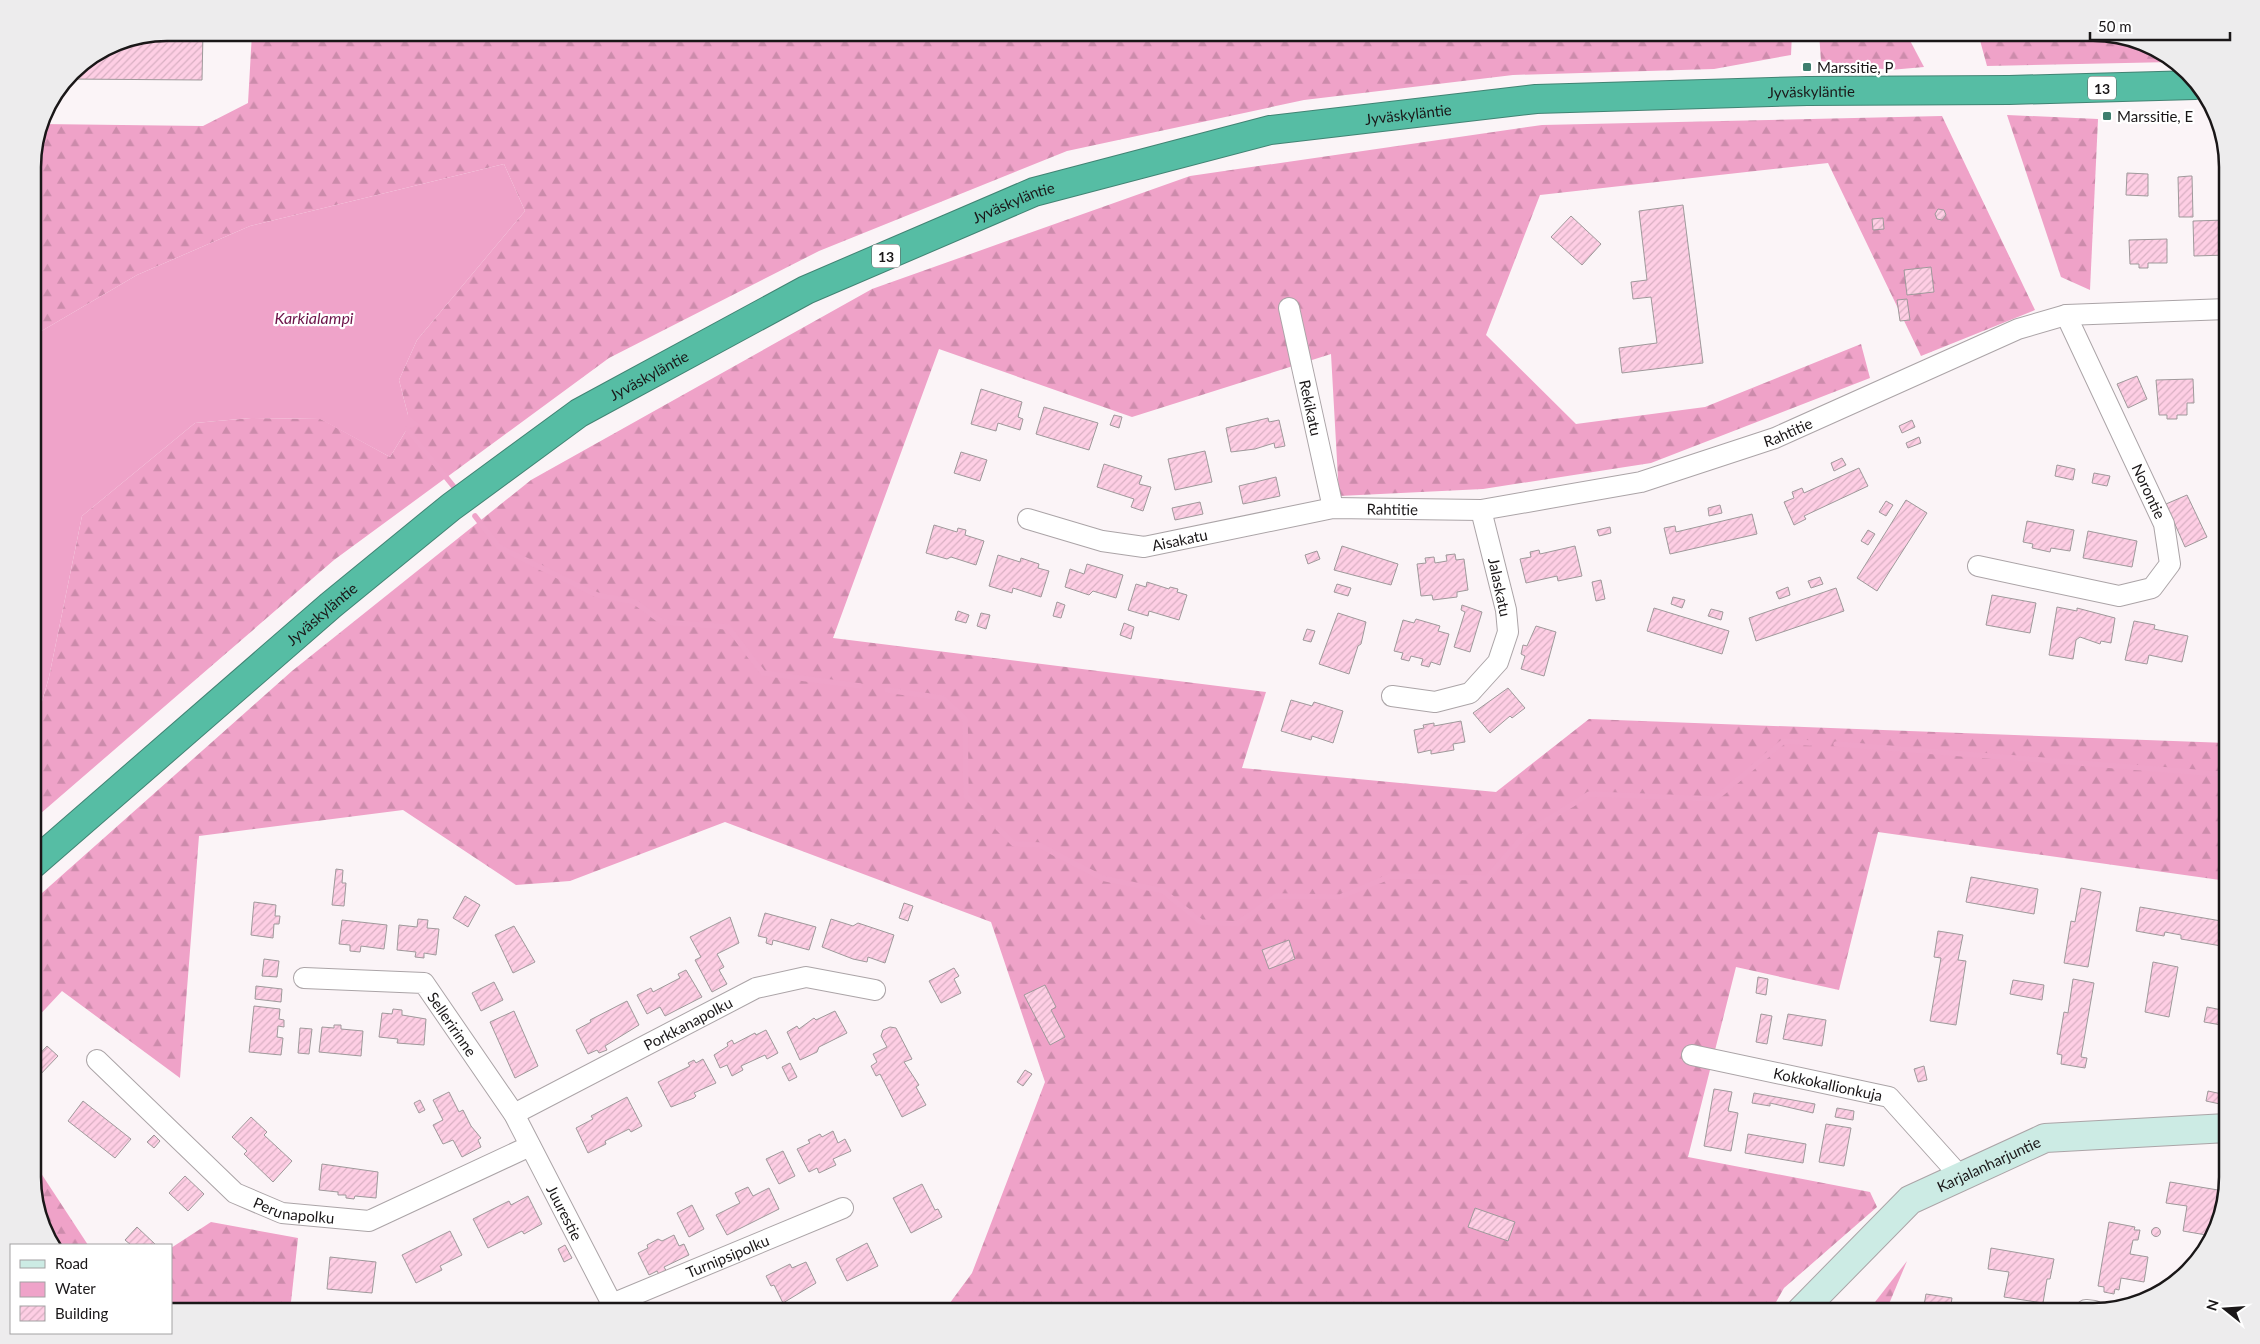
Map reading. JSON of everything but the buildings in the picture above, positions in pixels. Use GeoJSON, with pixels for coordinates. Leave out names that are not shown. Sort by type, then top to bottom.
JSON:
{"type":"FeatureCollection","features":[{"type":"Feature","properties":{"kind":"highway","name":"Jyväskyläntie"},"geometry":{"type":"LineString","coordinates":[[42,856],[331,605],[451,507],[579,414],[806,290],[1034,192],[1270,130],[1516,101],[1778,92],[2009,90],[2188,85]]}},
{"type":"Feature","properties":{"kind":"street","name":"Rekikatu"},"geometry":{"type":"LineString","coordinates":[[1289,308],[1333,508]]}},
{"type":"Feature","properties":{"kind":"street","name":"Rahtitie"},"geometry":{"type":"LineString","coordinates":[[1333,508],[1481,510],[1641,482],[1766,441],[2018,329],[2066,315],[2218,309]]}},
{"type":"Feature","properties":{"kind":"street","name":"Norontie"},"geometry":{"type":"LineString","coordinates":[[1978,566],[2120,596],[2152,588],[2170,564],[2164,524],[2066,315]]}},
{"type":"Feature","properties":{"kind":"street","name":"Aisakatu"},"geometry":{"type":"LineString","coordinates":[[1028,519],[1102,541],[1144,547],[1333,508]]}},
{"type":"Feature","properties":{"kind":"street","name":"Jalaskatu"},"geometry":{"type":"LineString","coordinates":[[1392,696],[1435,702],[1470,693],[1498,662],[1508,632],[1506,610],[1481,510]]}},
{"type":"Feature","properties":{"kind":"street","name":"Porkkanapolku"},"geometry":{"type":"LineString","coordinates":[[514,1114],[756,988],[806,977],[875,990]]}},
{"type":"Feature","properties":{"kind":"street","name":"Selleririnne"},"geometry":{"type":"LineString","coordinates":[[304,978],[424,983],[514,1114]]}},
{"type":"Feature","properties":{"kind":"street","name":"Kokkokallionkuja"},"geometry":{"type":"LineString","coordinates":[[1692,1055],[1889,1097],[1960,1176]]}},
{"type":"Feature","properties":{"kind":"street","name":"Perunapolku"},"geometry":{"type":"LineString","coordinates":[[97,1060],[235,1193],[282,1212],[369,1221],[530,1146]]}},
{"type":"Feature","properties":{"kind":"street","name":"Juurestie"},"geometry":{"type":"LineString","coordinates":[[514,1114],[608,1303]]}},
{"type":"Feature","properties":{"kind":"street","name":"Karjalanharjuntie"},"geometry":{"type":"LineString","coordinates":[[1810,1303],[1910,1200],[2045,1138],[2219,1128]]}},
{"type":"Feature","properties":{"kind":"street","name":"Turnipsipolku"},"geometry":{"type":"LineString","coordinates":[[623,1303],[843,1208]]}},
{"type":"Feature","properties":{"kind":"green space"},"geometry":{"type":"Polygon","coordinates":[[[252,41],[1792,41],[1791,55],[1714,69],[1513,75],[1304,100],[1067,151],[819,251],[609,358],[334,560],[42,812],[42,702],[49,677],[82,516],[195,423],[251,418],[321,419],[390,457],[407,429],[408,415],[399,380],[417,340],[525,211],[504,164],[250,226],[137,275],[42,331],[42,159],[49,124],[203,126],[248,103],[252,41]]]}},
{"type":"Feature","properties":{"kind":"green space"},"geometry":{"type":"Polygon","coordinates":[[[1820,41],[1910,41],[1924,67],[1890,70],[1821,61],[1820,41]]]}},
{"type":"Feature","properties":{"kind":"green space"},"geometry":{"type":"Polygon","coordinates":[[[1980,41],[2109,42],[2141,51],[2162,62],[1987,66],[1980,41]]]}},
{"type":"Feature","properties":{"kind":"green space"},"geometry":{"type":"Polygon","coordinates":[[[2007,115],[2098,119],[2090,290],[2061,277],[2007,115]]]}},
{"type":"Feature","properties":{"kind":"green space"},"geometry":{"type":"Polygon","coordinates":[[[1942,116],[2035,310],[1921,356],[1828,163],[1540,195],[1486,335],[1576,424],[1705,407],[1861,344],[1870,378],[1651,463],[1483,489],[1339,496],[1331,354],[1132,417],[939,349],[833,638],[1266,692],[1242,768],[1496,792],[1589,719],[2219,743],[2219,880],[1878,832],[1839,990],[1736,967],[1688,1157],[1870,1192],[1877,1207],[1784,1288],[1776,1303],[950,1303],[972,1273],[1045,1082],[991,922],[725,822],[570,881],[516,885],[403,810],[199,836],[180,1078],[62,991],[42,1012],[42,893],[292,671],[531,480],[872,289],[1190,176],[1542,125],[1942,116]]]}},
{"type":"Feature","properties":{"kind":"green space"},"geometry":{"type":"Polygon","coordinates":[[[42,1175],[87,1244],[61,1244],[58,1240],[51,1225],[44,1201],[42,1175]]]}},
{"type":"Feature","properties":{"kind":"green space"},"geometry":{"type":"Polygon","coordinates":[[[211,1222],[298,1238],[291,1303],[172,1303],[172,1247],[211,1222]]]}},
{"type":"Feature","properties":{"kind":"green space"},"geometry":{"type":"Polygon","coordinates":[[[1907,1261],[1889,1303],[1874,1303],[1907,1261]]]}},
{"type":"Feature","properties":{"kind":"water","name":"Karkialampi"},"geometry":{"type":"Polygon","coordinates":[[[504,164],[525,211],[417,340],[399,380],[408,415],[420,425],[407,429],[390,457],[320,419],[251,418],[195,423],[82,516],[49,677],[42,702],[42,331],[137,275],[250,226],[504,164]]]}},
{"type":"Feature","properties":{"kind":"waterway"},"geometry":{"type":"LineString","coordinates":[[407,429],[454,487]]}},
{"type":"Feature","properties":{"kind":"waterway"},"geometry":{"type":"LineString","coordinates":[[475,516],[499,547],[597,595],[635,602],[662,622],[728,627],[763,673],[860,686]]}},
{"type":"Feature","properties":{"kind":"waterway"},"geometry":{"type":"LineString","coordinates":[[887,690],[943,698],[965,718],[966,796],[982,812]]}},
{"type":"Feature","properties":{"kind":"waterway"},"geometry":{"type":"LineString","coordinates":[[998,828],[1014,844],[1039,845],[1102,878],[1163,891],[1201,922],[1237,924],[1276,896],[1340,897],[1391,876],[1487,878],[1526,833],[1589,794],[1715,799],[1784,741],[1810,743]]}},
{"type":"Feature","properties":{"kind":"waterway"},"geometry":{"type":"LineString","coordinates":[[1836,744],[2219,774]]}},
{"type":"Feature","properties":{"kind":"place","name":"Marssitie, P"},"geometry":{"type":"Point","coordinates":[1807,67]}},
{"type":"Feature","properties":{"kind":"place","name":"Marssitie, E"},"geometry":{"type":"Point","coordinates":[2107,116]}}]}
